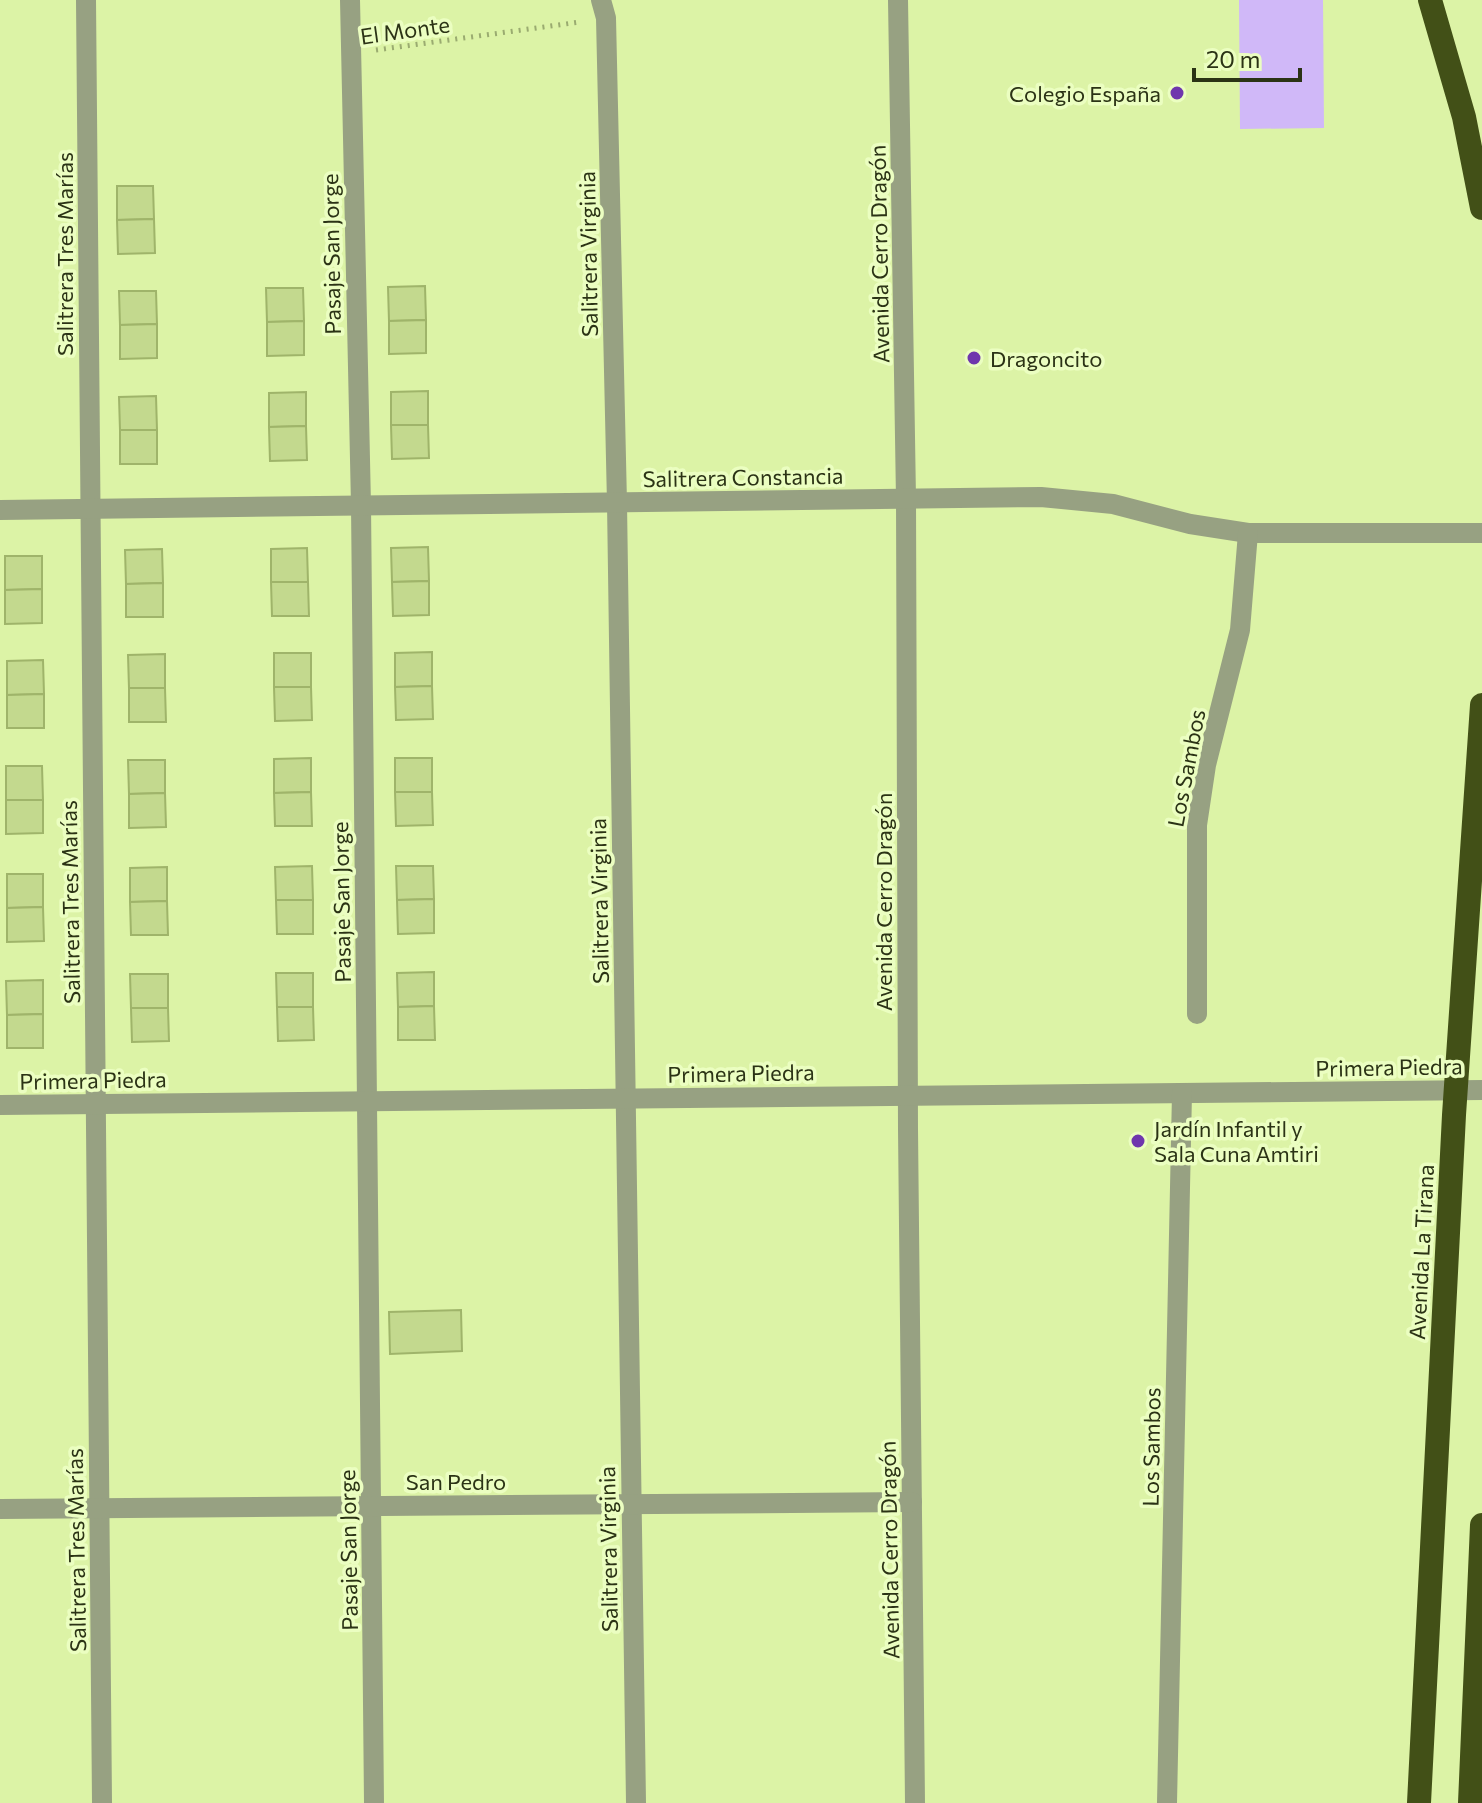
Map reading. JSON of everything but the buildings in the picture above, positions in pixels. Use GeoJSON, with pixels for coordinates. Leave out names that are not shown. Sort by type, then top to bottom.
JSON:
{"type":"FeatureCollection","features":[{"type":"Feature","properties":{"kind":"highway"},"geometry":{"type":"LineString","coordinates":[[1430,0],[1464,117],[1482,208]]}},
{"type":"Feature","properties":{"kind":"highway","name":"Avenida La Tirana"},"geometry":{"type":"LineString","coordinates":[[1419,1803],[1456,1090],[1482,705]]}},
{"type":"Feature","properties":{"kind":"highway"},"geometry":{"type":"LineString","coordinates":[[1470,1803],[1482,1525]]}},
{"type":"Feature","properties":{"kind":"street","name":"Salitrera Tres Marías"},"geometry":{"type":"LineString","coordinates":[[86,0],[102,1803]]}},
{"type":"Feature","properties":{"kind":"street","name":"Pasaje San Jorge"},"geometry":{"type":"LineString","coordinates":[[350,0],[361,505],[374,1803]]}},
{"type":"Feature","properties":{"kind":"street","name":"Avenida Cerro Dragón"},"geometry":{"type":"LineString","coordinates":[[898,0],[906,499],[915,1803]]}},
{"type":"Feature","properties":{"kind":"street","name":"Salitrera Virginia"},"geometry":{"type":"LineString","coordinates":[[604,9],[617,503],[636,1803]]}},
{"type":"Feature","properties":{"kind":"street","name":"Salitrera Constancia"},"geometry":{"type":"LineString","coordinates":[[0,510],[1079,498],[1190,524],[1248,533],[1482,533]]}},
{"type":"Feature","properties":{"kind":"street","name":"Los Sambos"},"geometry":{"type":"LineString","coordinates":[[1197,1014],[1197,825],[1206,765],[1240,630],[1248,533]]}},
{"type":"Feature","properties":{"kind":"street","name":"Primera Piedra"},"geometry":{"type":"LineString","coordinates":[[0,1105],[1482,1090]]}},
{"type":"Feature","properties":{"kind":"street","name":"Los Sambos"},"geometry":{"type":"LineString","coordinates":[[1167,1803],[1182,1093]]}},
{"type":"Feature","properties":{"kind":"street","name":"San Pedro"},"geometry":{"type":"LineString","coordinates":[[0,1509],[912,1502]]}},
{"type":"Feature","properties":{"kind":"path","name":"El Monte"},"geometry":{"type":"LineString","coordinates":[[351,54],[604,9]]}},
{"type":"Feature","properties":{"kind":"shaded area"},"geometry":{"type":"Polygon","coordinates":[[[1239,0],[1323,0],[1324,128],[1240,129],[1239,0]]]}},
{"type":"Feature","properties":{"kind":"place","name":"Colegio España"},"geometry":{"type":"Point","coordinates":[1177,93]}},
{"type":"Feature","properties":{"kind":"place","name":"Dragoncito"},"geometry":{"type":"Point","coordinates":[974,358]}},
{"type":"Feature","properties":{"kind":"place","name":"Jardín Infantil y Sala Cuna Amtiri"},"geometry":{"type":"Point","coordinates":[1138,1141]}}]}
